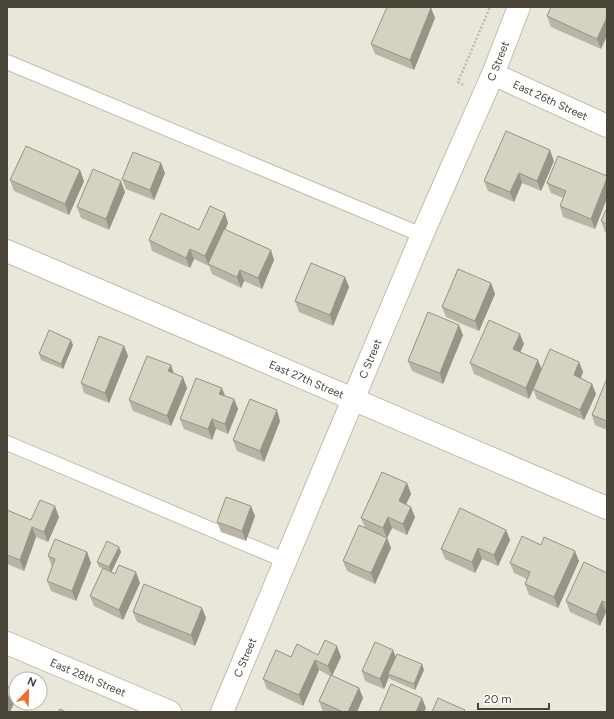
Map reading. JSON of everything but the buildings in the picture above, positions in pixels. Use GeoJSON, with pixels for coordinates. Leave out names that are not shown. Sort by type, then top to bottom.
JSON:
{"type":"FeatureCollection","features":[{"type":"Feature","properties":{"kind":"street","name":"C Street"},"geometry":{"type":"LineString","coordinates":[[222,712],[422,235],[493,74],[519,7]]}},
{"type":"Feature","properties":{"kind":"street","name":"East 26th Street"},"geometry":{"type":"LineString","coordinates":[[493,74],[607,126]]}},
{"type":"Feature","properties":{"kind":"street","name":"East 27th Street"},"geometry":{"type":"LineString","coordinates":[[7,251],[607,508]]}},
{"type":"Feature","properties":{"kind":"street","name":"East 28th Street"},"geometry":{"type":"LineString","coordinates":[[7,643],[170,712]]}},
{"type":"Feature","properties":{"kind":"lane"},"geometry":{"type":"LineString","coordinates":[[7,62],[422,235]]}},
{"type":"Feature","properties":{"kind":"lane"},"geometry":{"type":"LineString","coordinates":[[7,443],[286,561]]}},
{"type":"Feature","properties":{"kind":"shaded area"},"geometry":{"type":"Polygon","coordinates":[[[7,7],[607,7],[607,712],[7,712],[7,7]]]}}]}
